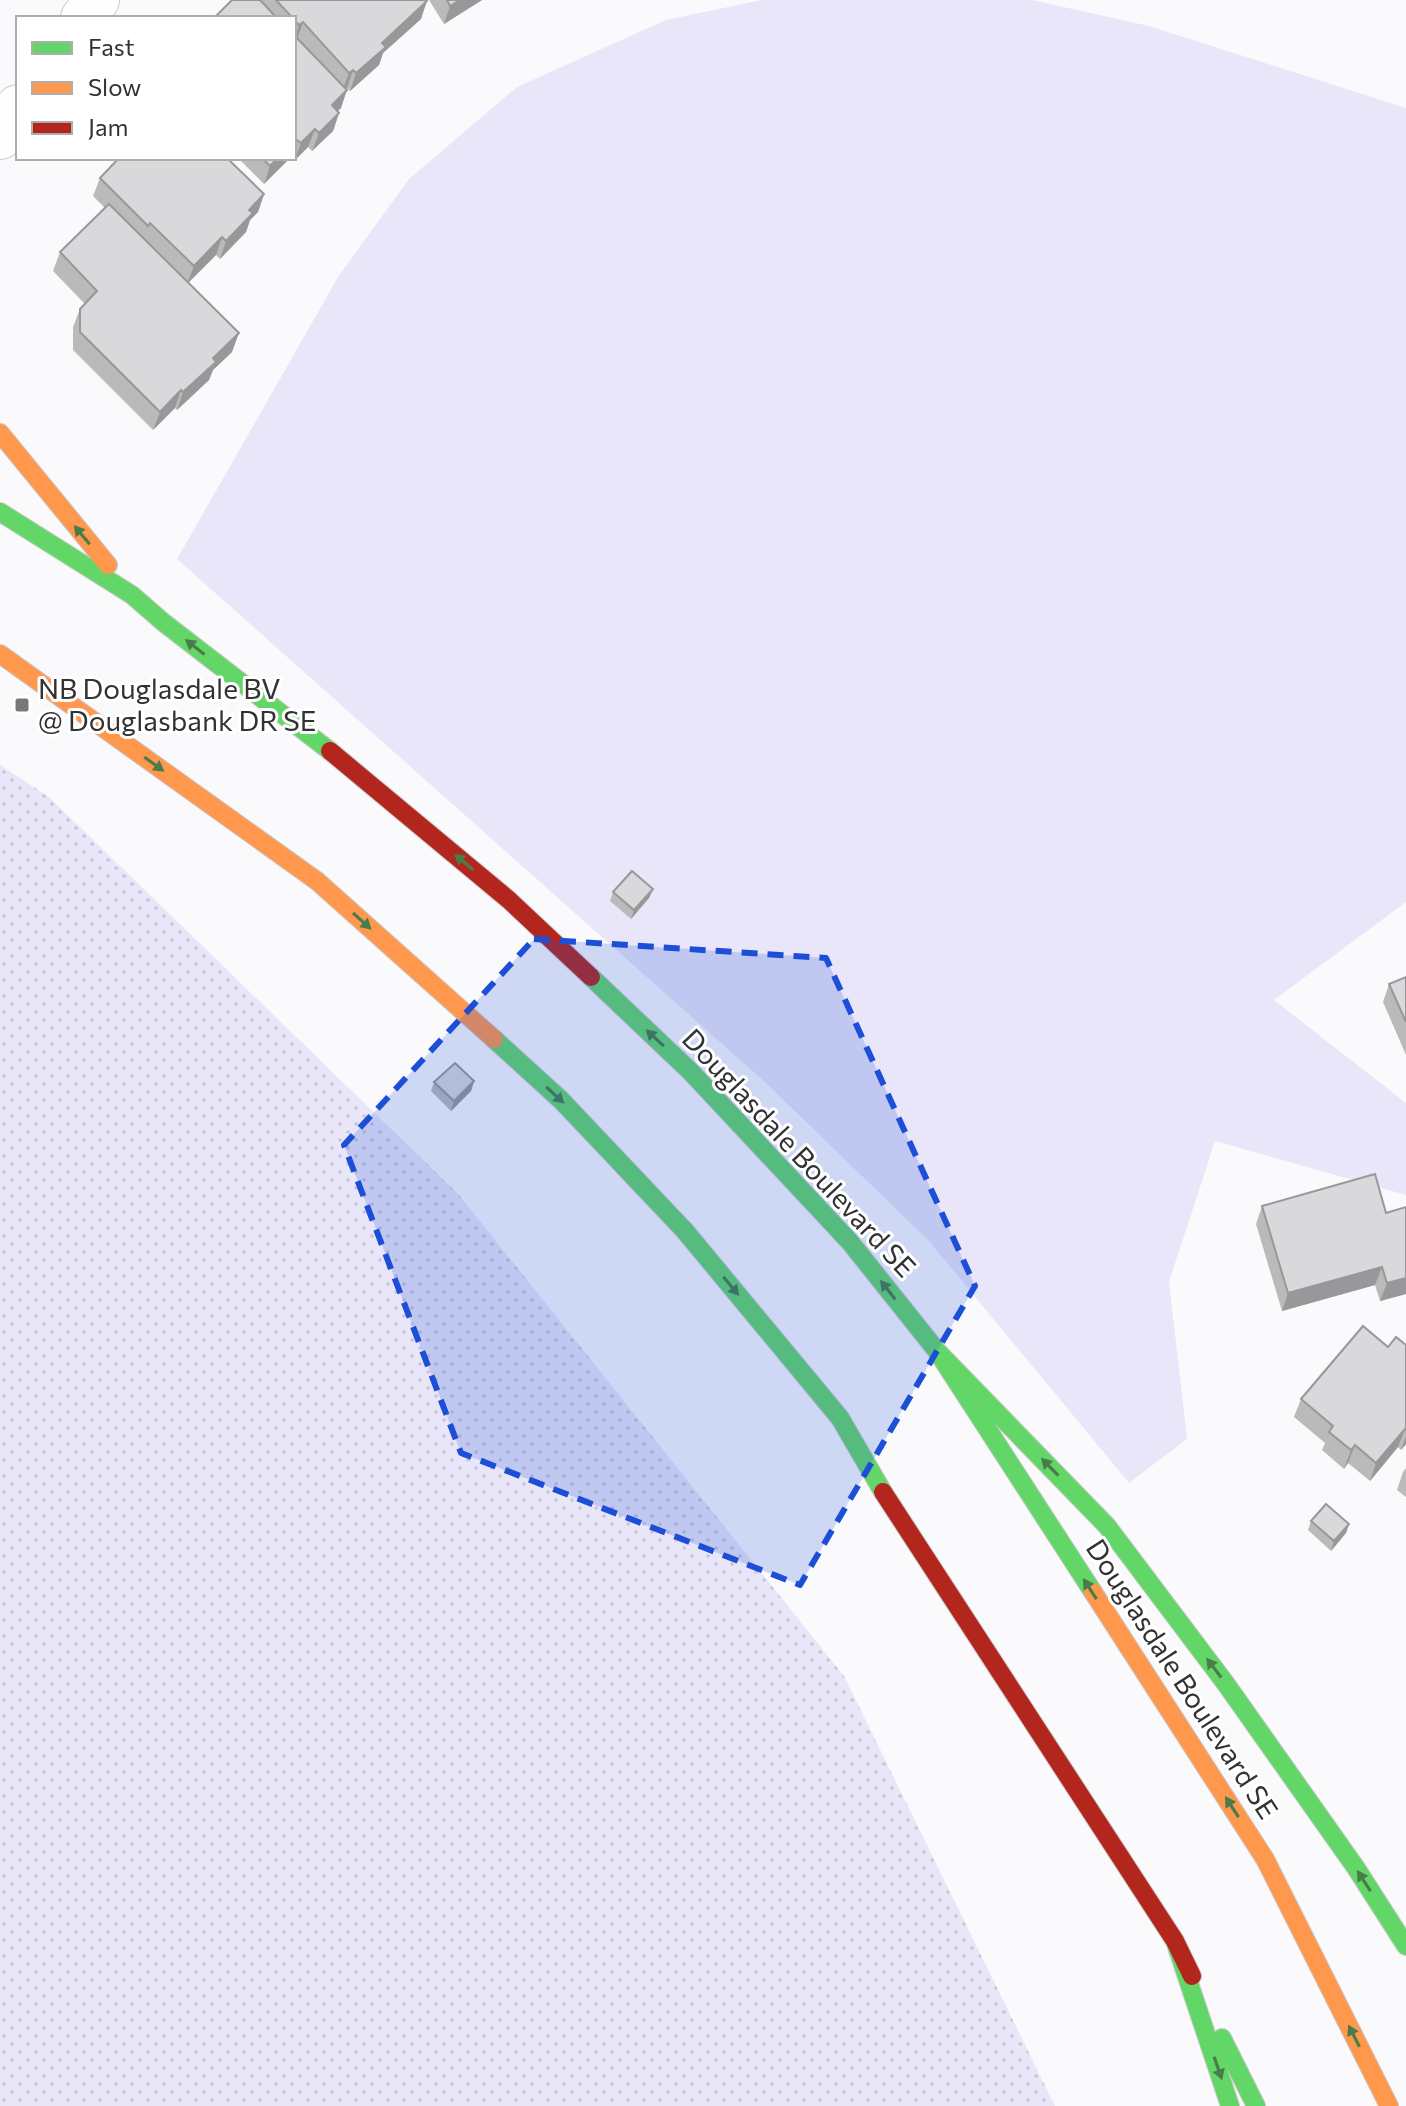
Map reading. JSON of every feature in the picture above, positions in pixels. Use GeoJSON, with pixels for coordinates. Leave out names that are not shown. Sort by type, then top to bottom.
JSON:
{"type":"FeatureCollection","features":[{"type":"Feature","properties":{"kind":"main road"},"geometry":{"type":"LineString","coordinates":[[0,433],[132,595]]}},
{"type":"Feature","properties":{"kind":"main road","name":"Douglasdale Boulevard SE"},"geometry":{"type":"LineString","coordinates":[[0,512],[132,595],[353,769],[509,900],[691,1072],[850,1242],[937,1351],[1265,1859],[1389,2106]]}},
{"type":"Feature","properties":{"kind":"main road"},"geometry":{"type":"LineString","coordinates":[[0,654],[317,881],[561,1100],[685,1231],[840,1418],[903,1524],[1175,1941],[1256,2106]]}},
{"type":"Feature","properties":{"kind":"main road"},"geometry":{"type":"LineString","coordinates":[[937,1351],[1107,1526],[1226,1684],[1356,1868],[1406,1946]]}},
{"type":"Feature","properties":{"kind":"main road"},"geometry":{"type":"LineString","coordinates":[[1175,1941],[1230,2106]]}},
{"type":"Feature","properties":{"kind":"street"},"geometry":{"type":"LineString","coordinates":[[85,16],[97,0]]}},
{"type":"Feature","properties":{"kind":"street"},"geometry":{"type":"LineString","coordinates":[[0,137],[16,110]]}},
{"type":"Feature","properties":{"kind":"highlighted area"},"geometry":{"type":"Polygon","coordinates":[[[534,939],[826,958],[975,1286],[800,1585],[461,1453],[344,1145],[534,939]]]}},
{"type":"Feature","properties":{"kind":"shaded area"},"geometry":{"type":"Polygon","coordinates":[[[762,0],[1032,0],[1149,26],[1406,108],[1406,902],[1274,1000],[1406,1103],[1406,1195],[1215,1141],[1169,1282],[1187,1439],[1129,1483],[929,1241],[766,1083],[177,559],[338,277],[409,179],[517,87],[666,20],[762,0]]]}},
{"type":"Feature","properties":{"kind":"shaded area"},"geometry":{"type":"Polygon","coordinates":[[[0,765],[49,797],[459,1195],[844,1676],[1055,2106],[0,2106],[0,765]]]}},
{"type":"Feature","properties":{"kind":"building"},"geometry":{"type":"Polygon","coordinates":[[[232,0],[260,0],[275,16],[216,16],[232,0]]]}},
{"type":"Feature","properties":{"kind":"building"},"geometry":{"type":"Polygon","coordinates":[[[276,0],[427,1],[382,43],[386,47],[356,73],[353,70],[349,73],[303,22],[299,25],[296,16],[291,16],[276,0]]]}},
{"type":"Feature","properties":{"kind":"building"},"geometry":{"type":"Polygon","coordinates":[[[296,37],[347,90],[332,105],[339,113],[319,133],[315,129],[301,143],[297,140],[296,37]]]}},
{"type":"Feature","properties":{"kind":"building"},"geometry":{"type":"Polygon","coordinates":[[[117,160],[229,160],[264,194],[249,210],[253,213],[226,241],[222,237],[194,266],[100,178],[117,160]]]}},
{"type":"Feature","properties":{"kind":"building"},"geometry":{"type":"Polygon","coordinates":[[[109,204],[239,333],[213,358],[216,362],[183,392],[181,390],[160,412],[80,332],[80,309],[97,291],[60,252],[109,204]]]}},
{"type":"Feature","properties":{"kind":"building"},"geometry":{"type":"Polygon","coordinates":[[[632,871],[653,889],[634,910],[613,892],[632,871]]]}},
{"type":"Feature","properties":{"kind":"building"},"geometry":{"type":"Polygon","coordinates":[[[1406,977],[1406,1022],[1389,984],[1406,977]]]}},
{"type":"Feature","properties":{"kind":"building"},"geometry":{"type":"Polygon","coordinates":[[[455,1063],[474,1081],[454,1101],[434,1082],[455,1063]]]}},
{"type":"Feature","properties":{"kind":"building"},"geometry":{"type":"Polygon","coordinates":[[[1375,1174],[1386,1213],[1406,1207],[1406,1278],[1387,1283],[1382,1267],[1288,1293],[1262,1206],[1375,1174]]]}},
{"type":"Feature","properties":{"kind":"building"},"geometry":{"type":"Polygon","coordinates":[[[1363,1326],[1388,1347],[1396,1337],[1406,1345],[1406,1430],[1376,1463],[1355,1445],[1351,1450],[1329,1432],[1333,1426],[1301,1399],[1363,1326]]]}},
{"type":"Feature","properties":{"kind":"building"},"geometry":{"type":"Polygon","coordinates":[[[1326,1504],[1349,1524],[1334,1541],[1311,1521],[1326,1504]]]}},
{"type":"Feature","properties":{"kind":"traffic: fast"},"geometry":{"type":"LineString","coordinates":[[0,512],[132,595],[330,751]]}},
{"type":"Feature","properties":{"kind":"traffic: fast"},"geometry":{"type":"LineString","coordinates":[[591,977],[691,1072],[850,1242],[937,1351],[1093,1592]]}},
{"type":"Feature","properties":{"kind":"traffic: fast"},"geometry":{"type":"LineString","coordinates":[[494,1039],[561,1100],[685,1231],[840,1418],[883,1492]]}},
{"type":"Feature","properties":{"kind":"traffic: fast"},"geometry":{"type":"LineString","coordinates":[[937,1351],[1107,1526],[1226,1684],[1356,1868],[1406,1946]]}},
{"type":"Feature","properties":{"kind":"traffic: fast"},"geometry":{"type":"LineString","coordinates":[[1175,1941],[1230,2106]]}},
{"type":"Feature","properties":{"kind":"traffic: fast"},"geometry":{"type":"LineString","coordinates":[[1222,2038],[1256,2106]]}},
{"type":"Feature","properties":{"kind":"traffic: slow"},"geometry":{"type":"LineString","coordinates":[[0,433],[108,565]]}},
{"type":"Feature","properties":{"kind":"traffic: slow"},"geometry":{"type":"LineString","coordinates":[[0,654],[317,881],[494,1039]]}},
{"type":"Feature","properties":{"kind":"traffic: slow"},"geometry":{"type":"LineString","coordinates":[[1093,1592],[1265,1859],[1389,2106]]}},
{"type":"Feature","properties":{"kind":"traffic: jam"},"geometry":{"type":"LineString","coordinates":[[330,751],[509,900],[591,977]]}},
{"type":"Feature","properties":{"kind":"traffic: jam"},"geometry":{"type":"LineString","coordinates":[[883,1492],[1175,1941],[1192,1976]]}},
{"type":"Feature","properties":{"kind":"place","name":"NB Douglasdale BV @ Douglasbank DR SE"},"geometry":{"type":"Point","coordinates":[22,705]}}]}
